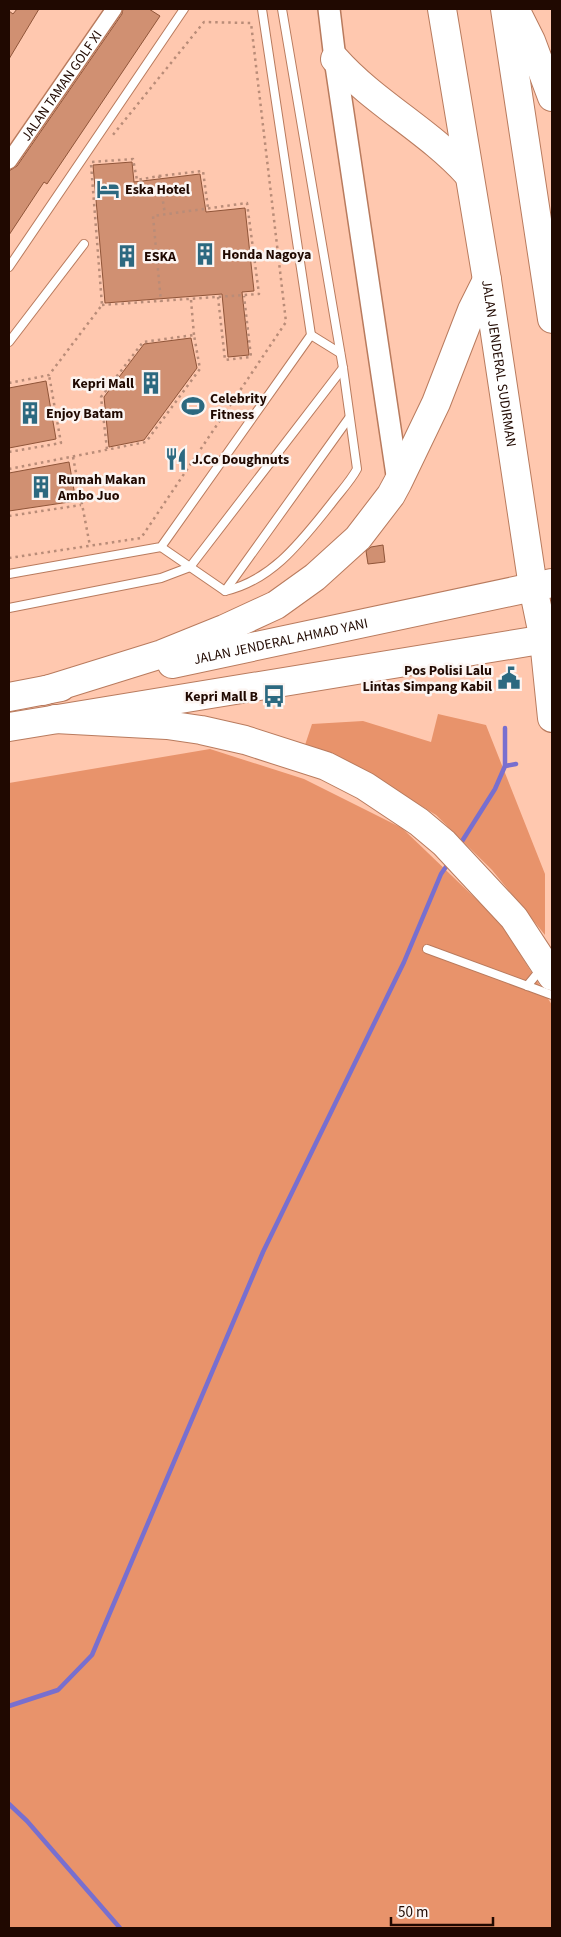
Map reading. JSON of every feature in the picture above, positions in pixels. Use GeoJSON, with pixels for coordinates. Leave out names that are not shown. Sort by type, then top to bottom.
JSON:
{"type":"FeatureCollection","features":[{"type":"Feature","properties":{"kind":"highway","name":"JALAN JENDERAL SUDIRMAN"},"geometry":{"type":"LineString","coordinates":[[442,9],[468,174],[542,585],[548,639],[552,718]]}},
{"type":"Feature","properties":{"kind":"highway"},"geometry":{"type":"LineString","coordinates":[[505,9],[552,319]]}},
{"type":"Feature","properties":{"kind":"highway"},"geometry":{"type":"LineString","coordinates":[[515,9],[552,97]]}},
{"type":"Feature","properties":{"kind":"highway"},"geometry":{"type":"LineString","coordinates":[[335,59],[349,74],[434,141],[468,174]]}},
{"type":"Feature","properties":{"kind":"highway"},"geometry":{"type":"LineString","coordinates":[[43,691],[162,654],[224,629],[276,605],[315,577],[358,538],[398,482],[436,403],[472,310],[487,280]]}},
{"type":"Feature","properties":{"kind":"highway","name":"JALAN JENDERAL AHMAD YANI"},"geometry":{"type":"LineString","coordinates":[[9,697],[542,585]]}},
{"type":"Feature","properties":{"kind":"highway"},"geometry":{"type":"LineString","coordinates":[[9,727],[548,639]]}},
{"type":"Feature","properties":{"kind":"highway"},"geometry":{"type":"LineString","coordinates":[[55,719],[167,725],[245,740],[286,751],[326,766],[365,786],[419,822],[444,843],[477,876],[514,918],[549,970]]}},
{"type":"Feature","properties":{"kind":"street","name":"JALAN TAMAN GOLF XI"},"geometry":{"type":"LineString","coordinates":[[9,161],[114,9]]}},
{"type":"Feature","properties":{"kind":"street"},"geometry":{"type":"LineString","coordinates":[[329,9],[398,482]]}},
{"type":"Feature","properties":{"kind":"lane"},"geometry":{"type":"LineString","coordinates":[[9,267],[184,9]]}},
{"type":"Feature","properties":{"kind":"lane"},"geometry":{"type":"LineString","coordinates":[[9,574],[161,547],[312,334],[262,9]]}},
{"type":"Feature","properties":{"kind":"lane"},"geometry":{"type":"LineString","coordinates":[[225,591],[244,585],[266,573],[297,547],[356,472],[343,368],[282,9]]}},
{"type":"Feature","properties":{"kind":"lane"},"geometry":{"type":"LineString","coordinates":[[9,342],[84,244]]}},
{"type":"Feature","properties":{"kind":"lane"},"geometry":{"type":"LineString","coordinates":[[312,334],[340,353]]}},
{"type":"Feature","properties":{"kind":"lane"},"geometry":{"type":"LineString","coordinates":[[9,608],[161,578],[190,567],[343,368]]}},
{"type":"Feature","properties":{"kind":"lane"},"geometry":{"type":"LineString","coordinates":[[225,591],[349,418]]}},
{"type":"Feature","properties":{"kind":"lane"},"geometry":{"type":"LineString","coordinates":[[161,547],[225,591]]}},
{"type":"Feature","properties":{"kind":"lane"},"geometry":{"type":"LineString","coordinates":[[427,949],[552,995]]}},
{"type":"Feature","properties":{"kind":"lane"},"geometry":{"type":"LineString","coordinates":[[527,986],[549,970]]}},
{"type":"Feature","properties":{"kind":"path"},"geometry":{"type":"LineString","coordinates":[[9,558],[141,538],[286,322],[251,23],[204,22],[109,140]]}},
{"type":"Feature","properties":{"kind":"path"},"geometry":{"type":"LineString","coordinates":[[9,383],[49,375],[102,305],[91,162],[97,155]]}},
{"type":"Feature","properties":{"kind":"path"},"geometry":{"type":"LineString","coordinates":[[91,162],[133,159],[137,180],[203,171],[208,208]]}},
{"type":"Feature","properties":{"kind":"path"},"geometry":{"type":"LineString","coordinates":[[159,176],[165,214]]}},
{"type":"Feature","properties":{"kind":"path"},"geometry":{"type":"LineString","coordinates":[[102,305],[161,302],[191,300],[259,294],[247,204],[153,216],[161,302]]}},
{"type":"Feature","properties":{"kind":"path"},"geometry":{"type":"LineString","coordinates":[[218,297],[225,360],[252,357],[244,295]]}},
{"type":"Feature","properties":{"kind":"path"},"geometry":{"type":"LineString","coordinates":[[9,469],[146,442],[200,369],[194,335],[191,300]]}},
{"type":"Feature","properties":{"kind":"path"},"geometry":{"type":"LineString","coordinates":[[107,449],[101,397],[143,342],[194,335]]}},
{"type":"Feature","properties":{"kind":"path"},"geometry":{"type":"LineString","coordinates":[[9,452],[60,443],[49,375]]}},
{"type":"Feature","properties":{"kind":"path"},"geometry":{"type":"LineString","coordinates":[[73,457],[90,546]]}},
{"type":"Feature","properties":{"kind":"path"},"geometry":{"type":"LineString","coordinates":[[9,516],[81,505]]}},
{"type":"Feature","properties":{"kind":"shaded area"},"geometry":{"type":"Polygon","coordinates":[[[438,714],[486,725],[545,874],[545,935],[492,870],[436,815],[369,774],[305,745],[312,724],[363,721],[431,742],[438,714]]]}},
{"type":"Feature","properties":{"kind":"shaded area"},"geometry":{"type":"Polygon","coordinates":[[[210,749],[304,779],[402,828],[500,922],[552,1005],[552,1928],[9,1928],[9,783],[210,749]]]}},
{"type":"Feature","properties":{"kind":"building"},"geometry":{"type":"Polygon","coordinates":[[[17,9],[39,9],[9,59],[9,11],[13,14],[17,9]]]}},
{"type":"Feature","properties":{"kind":"building"},"geometry":{"type":"Polygon","coordinates":[[[123,9],[149,9],[160,16],[47,184],[44,182],[9,235],[9,171],[17,166],[122,14],[123,9]]]}},
{"type":"Feature","properties":{"kind":"building"},"geometry":{"type":"Polygon","coordinates":[[[132,162],[134,182],[200,174],[206,212],[245,208],[254,291],[242,292],[249,355],[228,357],[222,294],[105,303],[93,165],[132,162]]]}},
{"type":"Feature","properties":{"kind":"building","name":"Kepri Mall"},"geometry":{"type":"Polygon","coordinates":[[[191,338],[197,368],[144,440],[109,447],[104,397],[144,344],[191,338]]]}},
{"type":"Feature","properties":{"kind":"building","name":"Enjoy Batam"},"geometry":{"type":"Polygon","coordinates":[[[46,381],[56,439],[9,448],[9,388],[46,381]]]}},
{"type":"Feature","properties":{"kind":"building","name":"Rumah Makan Ambo Juo"},"geometry":{"type":"Polygon","coordinates":[[[69,462],[76,501],[9,511],[9,473],[69,462]]]}},
{"type":"Feature","properties":{"kind":"building"},"geometry":{"type":"Polygon","coordinates":[[[383,545],[385,562],[368,564],[366,551],[371,547],[383,545]]]}},
{"type":"Feature","properties":{"kind":"waterway"},"geometry":{"type":"LineString","coordinates":[[459,846],[495,789],[505,766],[505,728]]}},
{"type":"Feature","properties":{"kind":"waterway"},"geometry":{"type":"LineString","coordinates":[[505,766],[516,764]]}},
{"type":"Feature","properties":{"kind":"waterway"},"geometry":{"type":"LineString","coordinates":[[9,1706],[58,1690],[92,1655],[263,1252],[404,962],[441,874],[450,861]]}},
{"type":"Feature","properties":{"kind":"waterway"},"geometry":{"type":"LineString","coordinates":[[9,1804],[27,1821],[120,1928]]}},
{"type":"Feature","properties":{"kind":"place","name":"Eska Hotel"},"geometry":{"type":"Point","coordinates":[108,189]}},
{"type":"Feature","properties":{"kind":"place","name":"Honda Nagoya"},"geometry":{"type":"Point","coordinates":[205,254]}},
{"type":"Feature","properties":{"kind":"place","name":"ESKA"},"geometry":{"type":"Point","coordinates":[127,256]}},
{"type":"Feature","properties":{"kind":"place","name":"Kepri Mall"},"geometry":{"type":"Point","coordinates":[151,383]}},
{"type":"Feature","properties":{"kind":"place","name":"Celebrity Fitness"},"geometry":{"type":"Point","coordinates":[193,406]}},
{"type":"Feature","properties":{"kind":"place","name":"Enjoy Batam"},"geometry":{"type":"Point","coordinates":[30,413]}},
{"type":"Feature","properties":{"kind":"place","name":"J.Co Doughnuts"},"geometry":{"type":"Point","coordinates":[176,459]}},
{"type":"Feature","properties":{"kind":"place","name":"Rumah Makan Ambo Juo"},"geometry":{"type":"Point","coordinates":[41,487]}},
{"type":"Feature","properties":{"kind":"place","name":"Pos Polisi Lalu Lintas Simpang Kabil"},"geometry":{"type":"Point","coordinates":[509,678]}},
{"type":"Feature","properties":{"kind":"place","name":"Kepri Mall B"},"geometry":{"type":"Point","coordinates":[274,696]}}]}
